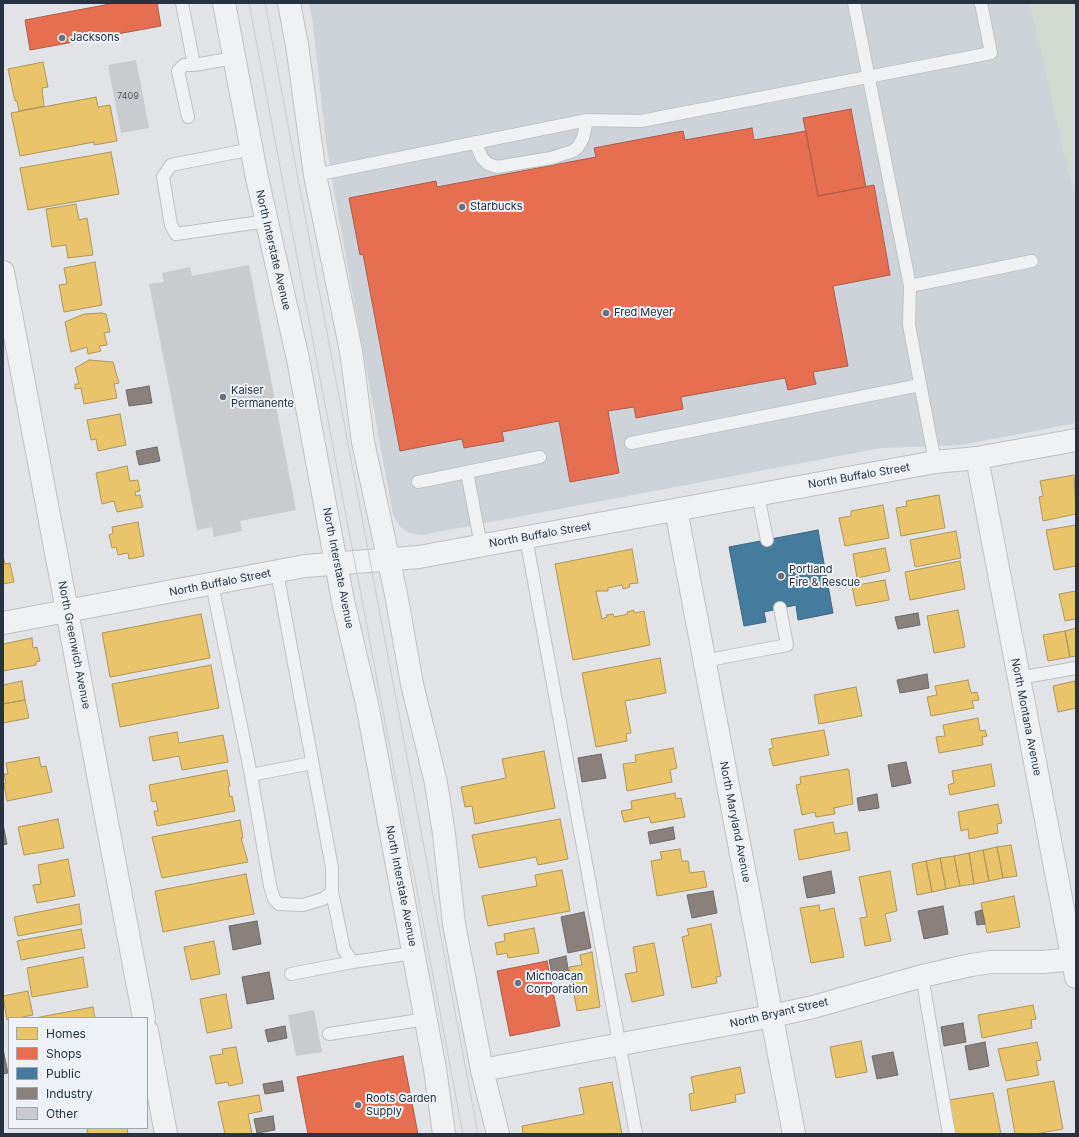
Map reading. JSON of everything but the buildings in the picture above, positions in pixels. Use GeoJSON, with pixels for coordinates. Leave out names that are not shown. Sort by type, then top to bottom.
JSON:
{"type":"FeatureCollection","features":[{"type":"Feature","properties":{"kind":"street","name":"North Interstate Avenue"},"geometry":{"type":"LineString","coordinates":[[224,3],[252,149],[298,359],[343,601],[367,704],[426,1019],[444,1134]]}},
{"type":"Feature","properties":{"kind":"street"},"geometry":{"type":"LineString","coordinates":[[289,3],[297,45],[315,174],[351,351],[360,425],[366,459],[388,560],[412,684],[436,783],[444,834],[454,924],[482,1070],[498,1134]]}},
{"type":"Feature","properties":{"kind":"street","name":"North Greenwich Avenue"},"geometry":{"type":"LineString","coordinates":[[3,272],[144,1017]]}},
{"type":"Feature","properties":{"kind":"street","name":"North Buffalo Street"},"geometry":{"type":"LineString","coordinates":[[3,623],[305,566],[419,557],[935,462],[977,458],[1076,440]]}},
{"type":"Feature","properties":{"kind":"street","name":"North Montana Avenue"},"geometry":{"type":"LineString","coordinates":[[977,458],[1075,965]]}},
{"type":"Feature","properties":{"kind":"street","name":"North Maryland Avenue"},"geometry":{"type":"LineString","coordinates":[[676,510],[794,1134]]}},
{"type":"Feature","properties":{"kind":"street","name":"North Bryant Street"},"geometry":{"type":"LineString","coordinates":[[482,1070],[772,1016],[812,1007],[922,976],[991,962],[1042,962],[1075,965]]}},
{"type":"Feature","properties":{"kind":"street"},"geometry":{"type":"LineString","coordinates":[[148,1036],[166,1134]]}},
{"type":"Feature","properties":{"kind":"lane"},"geometry":{"type":"LineString","coordinates":[[182,3],[194,65]]}},
{"type":"Feature","properties":{"kind":"lane"},"geometry":{"type":"LineString","coordinates":[[854,3],[910,286],[908,325],[935,462]]}},
{"type":"Feature","properties":{"kind":"lane"},"geometry":{"type":"LineString","coordinates":[[315,174],[587,120],[640,120],[991,53],[981,3]]}},
{"type":"Feature","properties":{"kind":"lane"},"geometry":{"type":"LineString","coordinates":[[188,117],[178,71],[184,65],[194,65],[234,58]]}},
{"type":"Feature","properties":{"kind":"lane"},"geometry":{"type":"LineString","coordinates":[[475,142],[482,158],[488,164],[497,167],[551,158],[573,151],[578,147],[583,138],[587,120]]}},
{"type":"Feature","properties":{"kind":"lane"},"geometry":{"type":"LineString","coordinates":[[252,149],[171,165],[163,177],[170,225],[176,234],[267,221]]}},
{"type":"Feature","properties":{"kind":"lane"},"geometry":{"type":"LineString","coordinates":[[910,286],[1032,262]]}},
{"type":"Feature","properties":{"kind":"lane"},"geometry":{"type":"LineString","coordinates":[[631,443],[920,385]]}},
{"type":"Feature","properties":{"kind":"lane"},"geometry":{"type":"LineString","coordinates":[[418,482],[540,458]]}},
{"type":"Feature","properties":{"kind":"lane"},"geometry":{"type":"LineString","coordinates":[[467,472],[481,546]]}},
{"type":"Feature","properties":{"kind":"lane"},"geometry":{"type":"LineString","coordinates":[[758,495],[767,540]]}},
{"type":"Feature","properties":{"kind":"lane"},"geometry":{"type":"LineString","coordinates":[[526,538],[636,1134]]}},
{"type":"Feature","properties":{"kind":"lane"},"geometry":{"type":"LineString","coordinates":[[277,572],[332,868],[332,892],[344,950],[353,962]]}},
{"type":"Feature","properties":{"kind":"lane"},"geometry":{"type":"LineString","coordinates":[[212,584],[251,775],[270,886],[274,899],[279,904],[303,904],[324,899],[332,892]]}},
{"type":"Feature","properties":{"kind":"lane"},"geometry":{"type":"LineString","coordinates":[[704,661],[787,645],[780,608]]}},
{"type":"Feature","properties":{"kind":"lane"},"geometry":{"type":"LineString","coordinates":[[1019,678],[1076,668]]}},
{"type":"Feature","properties":{"kind":"lane"},"geometry":{"type":"LineString","coordinates":[[251,775],[312,763]]}},
{"type":"Feature","properties":{"kind":"lane"},"geometry":{"type":"LineString","coordinates":[[291,974],[353,962],[413,953]]}},
{"type":"Feature","properties":{"kind":"lane"},"geometry":{"type":"LineString","coordinates":[[922,976],[949,1134]]}},
{"type":"Feature","properties":{"kind":"lane"},"geometry":{"type":"LineString","coordinates":[[330,1034],[426,1019]]}},
{"type":"Feature","properties":{"kind":"shaded area"},"geometry":{"type":"Polygon","coordinates":[[[309,3],[1030,3],[1076,197],[1076,423],[962,445],[881,448],[422,535],[410,533],[400,527],[393,515],[335,197],[326,142],[313,24],[309,3]]]}},
{"type":"Feature","properties":{"kind":"shaded area"},"geometry":{"type":"Polygon","coordinates":[[[1030,3],[1076,3],[1076,197],[1068,171],[1030,3]]]}},
{"type":"Feature","properties":{"kind":"tram line"},"geometry":{"type":"LineString","coordinates":[[249,3],[463,1134]]}},
{"type":"Feature","properties":{"kind":"tram line"},"geometry":{"type":"LineString","coordinates":[[265,3],[478,1134]]}},
{"type":"Feature","properties":{"kind":"place","name":"Jacksons"},"geometry":{"type":"Point","coordinates":[62,38]}},
{"type":"Feature","properties":{"kind":"place","name":"Starbucks"},"geometry":{"type":"Point","coordinates":[462,207]}},
{"type":"Feature","properties":{"kind":"place","name":"Fred Meyer"},"geometry":{"type":"Point","coordinates":[606,313]}},
{"type":"Feature","properties":{"kind":"place","name":"Kaiser Permanente"},"geometry":{"type":"Point","coordinates":[223,397]}},
{"type":"Feature","properties":{"kind":"place","name":"Portland Fire & Rescue"},"geometry":{"type":"Point","coordinates":[781,576]}},
{"type":"Feature","properties":{"kind":"place","name":"Michoacan Corporation"},"geometry":{"type":"Point","coordinates":[518,983]}},
{"type":"Feature","properties":{"kind":"place","name":"Roots Garden Supply"},"geometry":{"type":"Point","coordinates":[358,1105]}}]}
